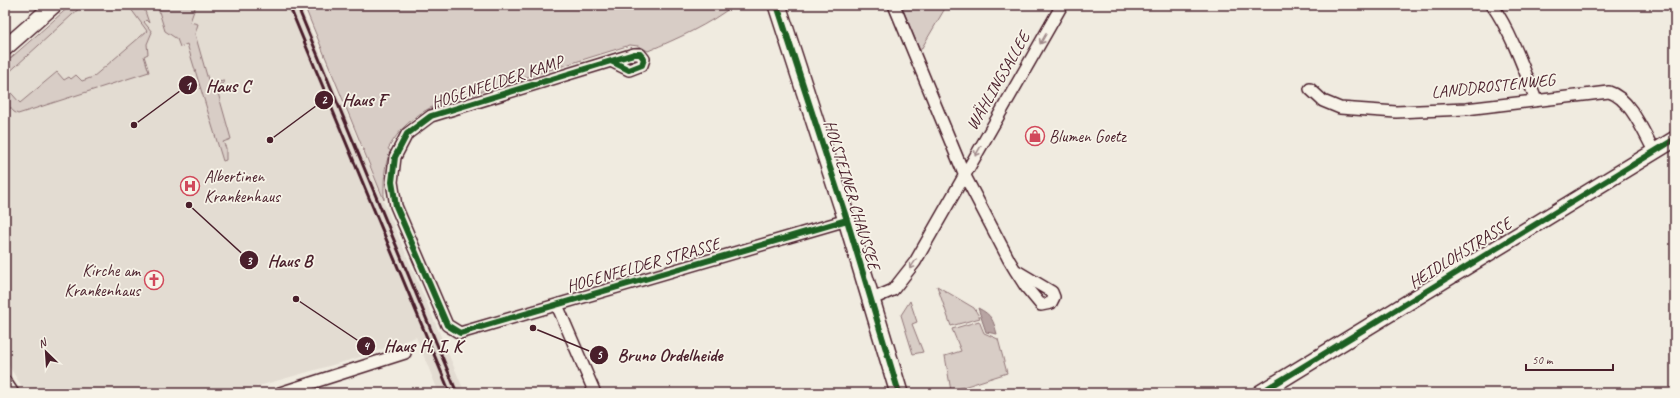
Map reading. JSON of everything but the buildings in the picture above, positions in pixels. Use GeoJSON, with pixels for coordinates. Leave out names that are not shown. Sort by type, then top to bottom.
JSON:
{"type":"FeatureCollection","features":[{"type":"Feature","properties":{"kind":"main road"},"geometry":{"type":"LineString","coordinates":[[5,48],[54,5]]}},
{"type":"Feature","properties":{"kind":"main road","name":"HOLSTEINER CHAUSSEE"},"geometry":{"type":"LineString","coordinates":[[777,5],[847,220],[899,393]]}},
{"type":"Feature","properties":{"kind":"main road","name":"HEIDLOHSTRASSE"},"geometry":{"type":"LineString","coordinates":[[1260,393],[1675,139]]}},
{"type":"Feature","properties":{"kind":"street"},"geometry":{"type":"LineString","coordinates":[[894,5],[964,174],[1015,270]]}},
{"type":"Feature","properties":{"kind":"street","name":"WÄHLINGSALLEE"},"geometry":{"type":"LineString","coordinates":[[870,300],[893,290],[915,262],[1062,5]]}},
{"type":"Feature","properties":{"kind":"street"},"geometry":{"type":"LineString","coordinates":[[1492,5],[1498,13],[1536,100]]}},
{"type":"Feature","properties":{"kind":"street","name":"HOGENFELDER KAMP"},"geometry":{"type":"LineString","coordinates":[[447,325],[396,206],[392,182],[395,157],[407,134],[431,116],[611,61]]}},
{"type":"Feature","properties":{"kind":"street","name":"LANDDROSTENWEG"},"geometry":{"type":"LineString","coordinates":[[1310,90],[1324,101],[1340,108],[1396,112],[1466,109],[1600,92],[1616,94],[1627,104],[1654,151]]}},
{"type":"Feature","properties":{"kind":"street","name":"HOGENFELDER STRASSE"},"geometry":{"type":"LineString","coordinates":[[447,325],[460,333],[847,220]]}},
{"type":"Feature","properties":{"kind":"street"},"geometry":{"type":"LineString","coordinates":[[557,305],[595,393]]}},
{"type":"Feature","properties":{"kind":"street"},"geometry":{"type":"LineString","coordinates":[[283,393],[405,354]]}},
{"type":"Feature","properties":{"kind":"street"},"geometry":{"type":"LineString","coordinates":[[5,381],[13,393]]}},
{"type":"Feature","properties":{"kind":"shaded area","name":"Albertinen Krankenhaus"},"geometry":{"type":"Polygon","coordinates":[[[71,5],[300,5],[465,393],[439,393],[416,337],[357,358],[234,393],[94,393],[90,387],[80,393],[26,393],[5,360],[5,63],[71,5]]]}},
{"type":"Feature","properties":{"kind":"shaded area"},"geometry":{"type":"Polygon","coordinates":[[[71,5],[83,5],[5,76],[5,63],[71,5]]]}},
{"type":"Feature","properties":{"kind":"shaded area"},"geometry":{"type":"Polygon","coordinates":[[[128,5],[143,5],[149,23],[146,20],[144,22],[152,32],[147,44],[148,54],[144,56],[149,72],[18,114],[14,112],[5,102],[5,86],[20,103],[57,72],[64,80],[69,77],[71,79],[76,75],[82,81],[93,77],[147,31],[128,5]]]}},
{"type":"Feature","properties":{"kind":"shaded area"},"geometry":{"type":"Polygon","coordinates":[[[157,5],[196,5],[190,22],[198,24],[195,34],[209,83],[224,81],[224,83],[218,85],[220,92],[218,93],[231,139],[223,142],[226,148],[226,160],[223,161],[187,44],[180,47],[177,39],[165,31],[157,5]]]}},
{"type":"Feature","properties":{"kind":"shaded area"},"geometry":{"type":"Polygon","coordinates":[[[304,5],[734,5],[693,31],[648,51],[638,46],[630,45],[434,106],[426,110],[402,129],[388,149],[391,151],[385,169],[384,200],[304,5]]]}},
{"type":"Feature","properties":{"kind":"shaded area"},"geometry":{"type":"Polygon","coordinates":[[[901,5],[947,5],[920,51],[901,5]]]}},
{"type":"Feature","properties":{"kind":"shaded area"},"geometry":{"type":"Polygon","coordinates":[[[937,286],[974,308],[980,318],[951,326],[937,286]]]}},
{"type":"Feature","properties":{"kind":"shaded area"},"geometry":{"type":"Polygon","coordinates":[[[910,301],[917,322],[912,324],[923,352],[913,354],[901,315],[910,301]]]}},
{"type":"Feature","properties":{"kind":"shaded area"},"geometry":{"type":"Polygon","coordinates":[[[978,308],[991,318],[997,334],[986,332],[978,308]]]}},
{"type":"Feature","properties":{"kind":"shaded area"},"geometry":{"type":"Polygon","coordinates":[[[979,321],[984,333],[998,339],[1007,373],[951,391],[945,356],[961,351],[952,329],[979,321]]]}},
{"type":"Feature","properties":{"kind":"railway"},"geometry":{"type":"LineString","coordinates":[[289,5],[450,393]]}},
{"type":"Feature","properties":{"kind":"railway"},"geometry":{"type":"LineString","coordinates":[[297,5],[457,393]]}},
{"type":"Feature","properties":{"kind":"cycle path"},"geometry":{"type":"LineString","coordinates":[[777,5],[847,220],[899,393]]}},
{"type":"Feature","properties":{"kind":"cycle path"},"geometry":{"type":"LineString","coordinates":[[611,61],[634,54],[640,54],[644,59],[642,65],[629,70],[611,61],[431,116],[407,134],[395,157],[392,182],[396,206],[447,325],[460,333],[847,220]]}},
{"type":"Feature","properties":{"kind":"cycle path"},"geometry":{"type":"LineString","coordinates":[[1260,393],[1675,139]]}},
{"type":"Feature","properties":{"kind":"place","name":"Haus C"},"geometry":{"type":"Point","coordinates":[134,125]}},
{"type":"Feature","properties":{"kind":"place","name":"Blumen Goetz"},"geometry":{"type":"Point","coordinates":[1035,136]}},
{"type":"Feature","properties":{"kind":"place","name":"Haus F"},"geometry":{"type":"Point","coordinates":[270,140]}},
{"type":"Feature","properties":{"kind":"place","name":"Albertinen Krankenhaus"},"geometry":{"type":"Point","coordinates":[190,186]}},
{"type":"Feature","properties":{"kind":"place","name":"Haus B"},"geometry":{"type":"Point","coordinates":[189,205]}},
{"type":"Feature","properties":{"kind":"place","name":"Kirche am Krankenhaus"},"geometry":{"type":"Point","coordinates":[154,280]}},
{"type":"Feature","properties":{"kind":"place","name":"Haus H, I, K"},"geometry":{"type":"Point","coordinates":[296,299]}},
{"type":"Feature","properties":{"kind":"place","name":"Bruno Ordelheide"},"geometry":{"type":"Point","coordinates":[533,328]}}]}
